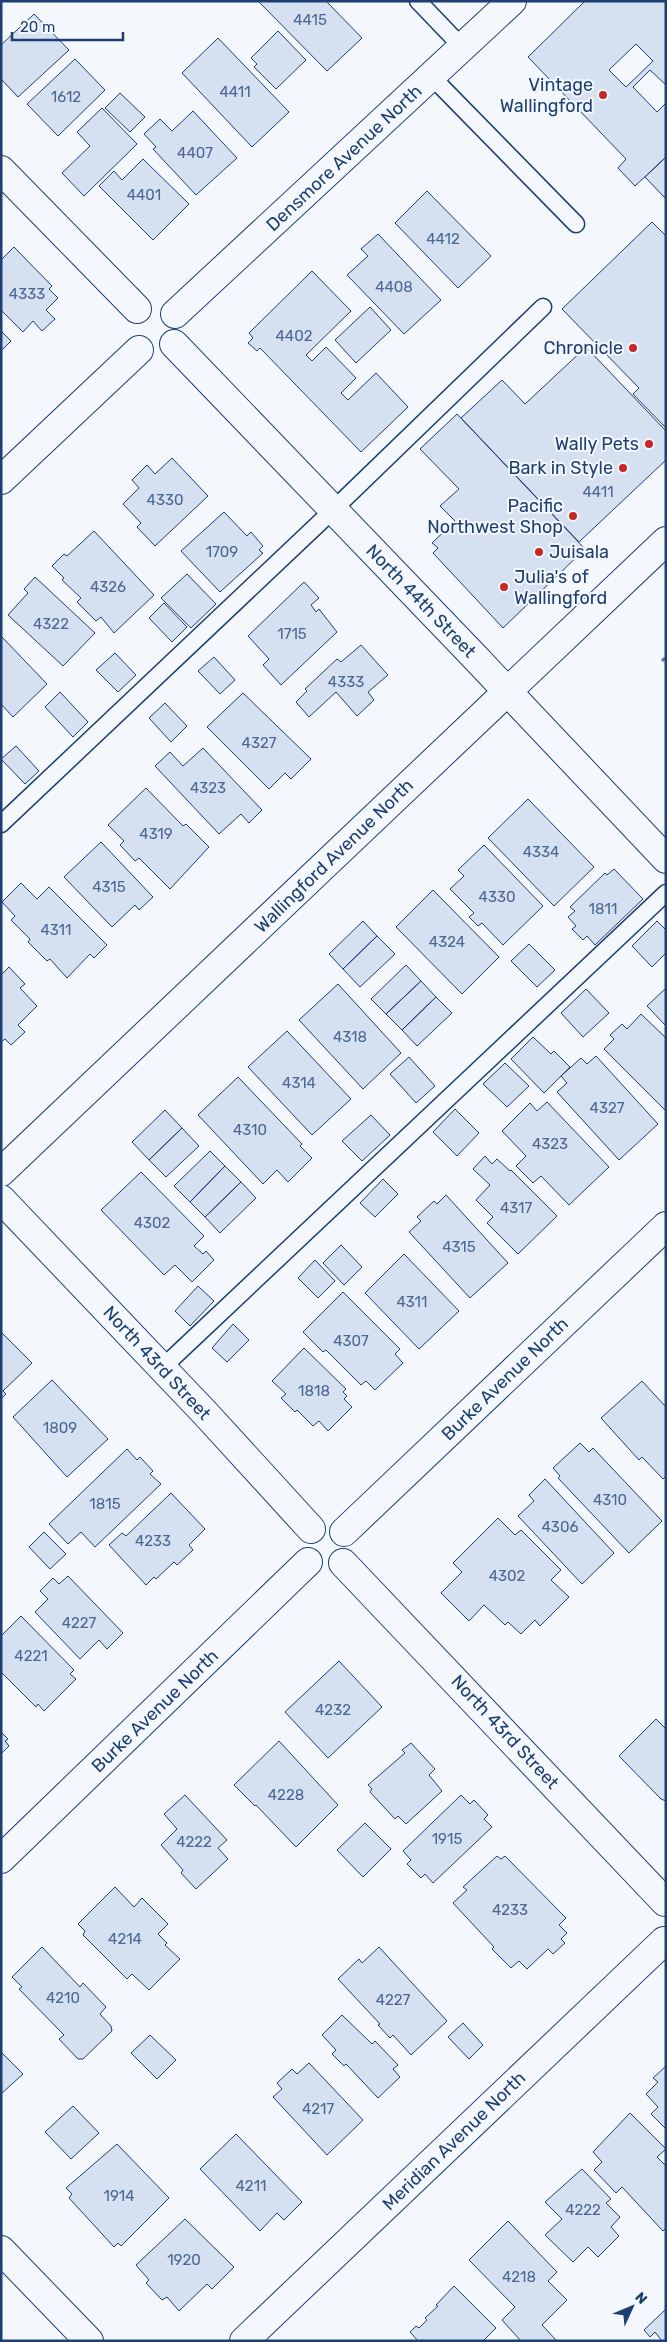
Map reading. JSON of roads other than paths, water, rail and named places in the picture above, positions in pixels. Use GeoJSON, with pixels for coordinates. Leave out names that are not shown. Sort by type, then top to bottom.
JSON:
{"type":"FeatureCollection","features":[{"type":"Feature","properties":{"kind":"street","name":"Densmore Avenue North"},"geometry":{"type":"LineString","coordinates":[[175,314],[512,1]]}},
{"type":"Feature","properties":{"kind":"street"},"geometry":{"type":"LineString","coordinates":[[1,170],[137,308]]}},
{"type":"Feature","properties":{"kind":"street"},"geometry":{"type":"LineString","coordinates":[[147,303],[154,303],[163,305],[175,314],[179,324],[179,333],[174,344],[163,353],[152,354],[139,350],[132,344],[128,328],[129,320],[137,308],[147,303]]}},
{"type":"Feature","properties":{"kind":"street","name":"North 44th Street"},"geometry":{"type":"LineString","coordinates":[[174,344],[666,859]]}},
{"type":"Feature","properties":{"kind":"street"},"geometry":{"type":"LineString","coordinates":[[1,480],[139,350]]}},
{"type":"Feature","properties":{"kind":"street","name":"Wallingford Avenue North"},"geometry":{"type":"LineString","coordinates":[[1,1172],[666,541]]}},
{"type":"Feature","properties":{"kind":"street","name":"North 43rd Street"},"geometry":{"type":"LineString","coordinates":[[1,1198],[311,1529]]}},
{"type":"Feature","properties":{"kind":"street","name":"Burke Avenue North"},"geometry":{"type":"LineString","coordinates":[[344,1532],[666,1226]]}},
{"type":"Feature","properties":{"kind":"street"},"geometry":{"type":"LineString","coordinates":[[328,1523],[336,1525],[344,1532],[350,1544],[350,1552],[344,1563],[334,1569],[325,1570],[318,1569],[308,1562],[303,1546],[304,1538],[311,1529],[328,1523]]}},
{"type":"Feature","properties":{"kind":"street","name":"Burke Avenue North"},"geometry":{"type":"LineString","coordinates":[[1,1859],[308,1562]]}},
{"type":"Feature","properties":{"kind":"street","name":"North 43rd Street"},"geometry":{"type":"LineString","coordinates":[[344,1563],[666,1902]]}},
{"type":"Feature","properties":{"kind":"street"},"geometry":{"type":"LineString","coordinates":[[665,1942],[657,1930],[656,1922],[658,1913],[666,1902]]}},
{"type":"Feature","properties":{"kind":"street","name":"Meridian Avenue North"},"geometry":{"type":"LineString","coordinates":[[244,2341],[665,1942]]}},
{"type":"Feature","properties":{"kind":"street"},"geometry":{"type":"LineString","coordinates":[[1,2250],[89,2341]]}},
{"type":"Feature","properties":{"kind":"lane"},"geometry":{"type":"LineString","coordinates":[[418,1],[463,48]]}},
{"type":"Feature","properties":{"kind":"lane"},"geometry":{"type":"LineString","coordinates":[[432,77],[576,224]]}},
{"type":"Feature","properties":{"kind":"lane"},"geometry":{"type":"LineString","coordinates":[[1,824],[333,510],[543,307]]}},
{"type":"Feature","properties":{"kind":"lane"},"geometry":{"type":"LineString","coordinates":[[162,1368],[666,893]]}},
{"type":"Feature","properties":{"kind":"place","name":"Vintage Wallingford"},"geometry":{"type":"Point","coordinates":[603,95]}},
{"type":"Feature","properties":{"kind":"place","name":"Chronicle"},"geometry":{"type":"Point","coordinates":[633,348]}},
{"type":"Feature","properties":{"kind":"place","name":"Wally Pets"},"geometry":{"type":"Point","coordinates":[649,444]}},
{"type":"Feature","properties":{"kind":"place","name":"Bark in Style"},"geometry":{"type":"Point","coordinates":[623,468]}},
{"type":"Feature","properties":{"kind":"place","name":"Pacific Northwest Shop"},"geometry":{"type":"Point","coordinates":[573,516]}},
{"type":"Feature","properties":{"kind":"place","name":"Juisala"},"geometry":{"type":"Point","coordinates":[539,552]}},
{"type":"Feature","properties":{"kind":"place","name":"Julia's of Wallingford"},"geometry":{"type":"Point","coordinates":[504,587]}}]}
